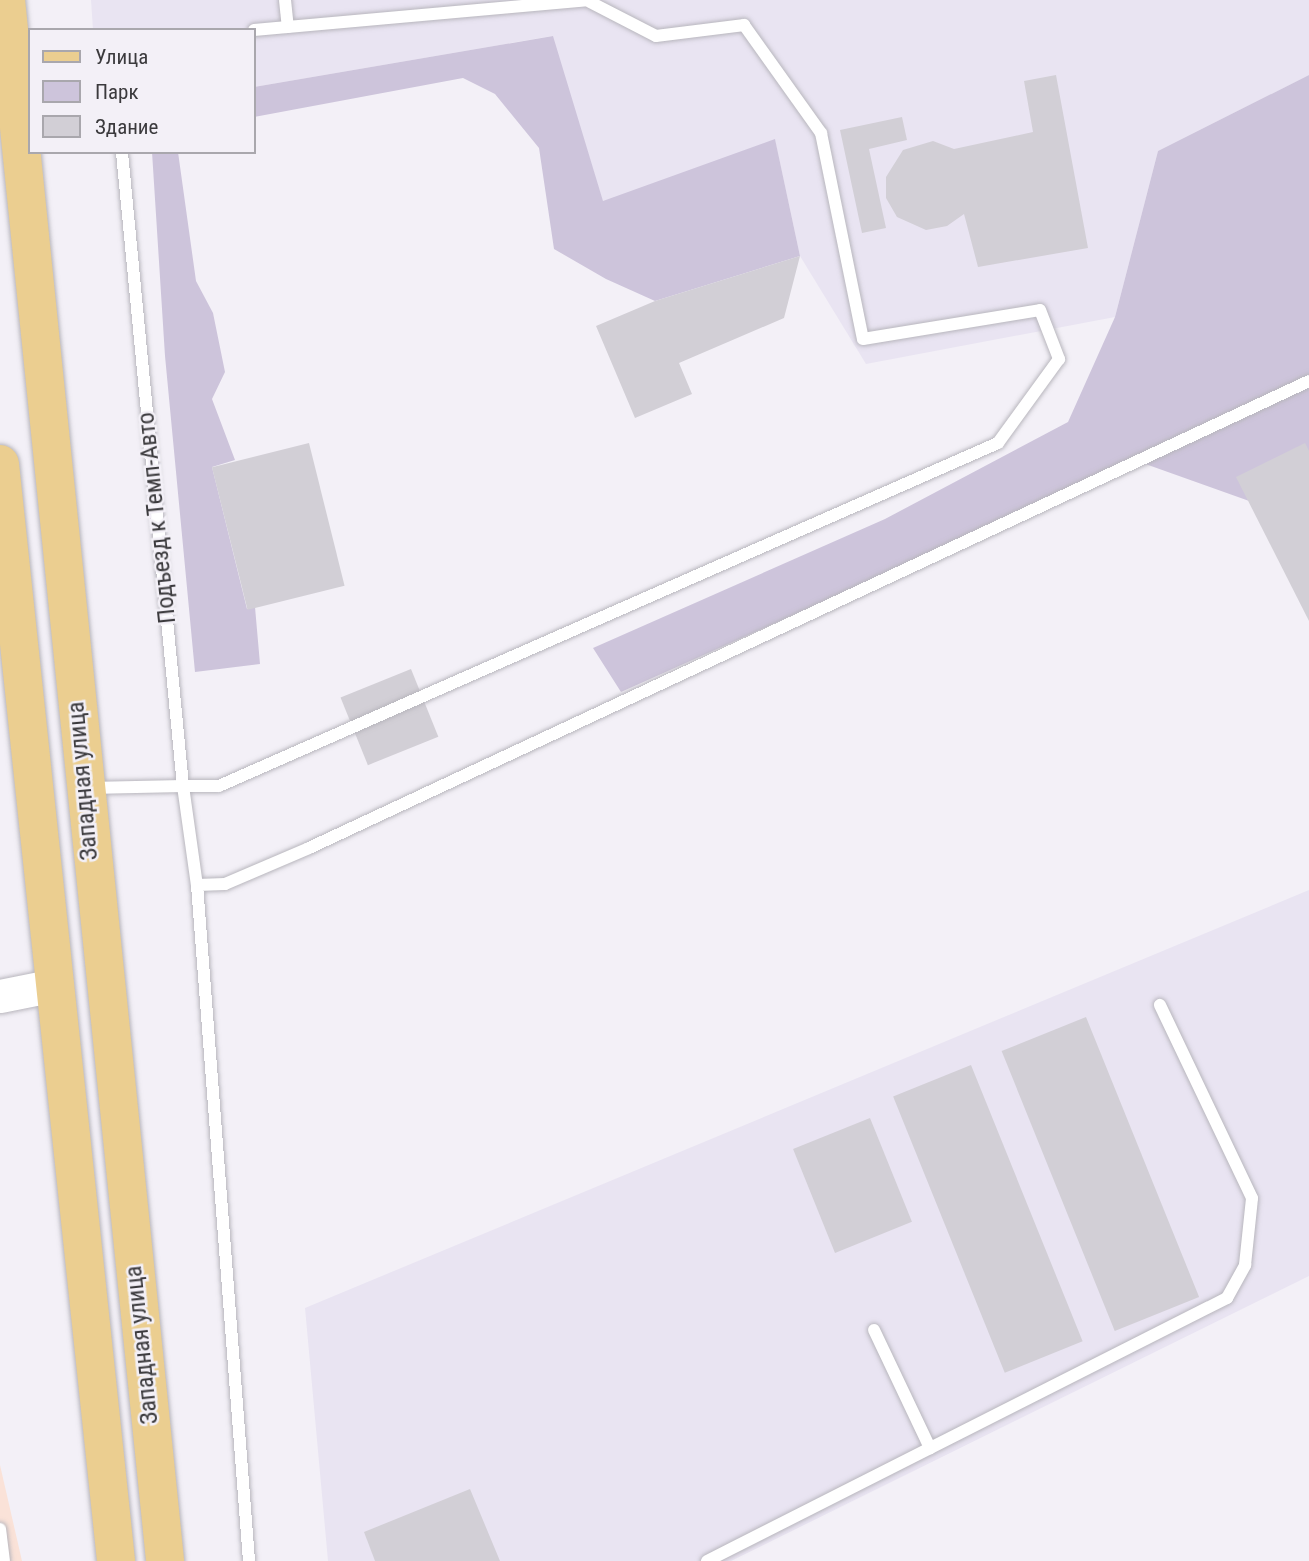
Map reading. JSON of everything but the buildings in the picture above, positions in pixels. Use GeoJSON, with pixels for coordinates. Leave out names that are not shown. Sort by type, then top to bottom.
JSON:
{"type":"FeatureCollection","features":[{"type":"Feature","properties":{"kind":"main road","name":"Западная улица"},"geometry":{"type":"LineString","coordinates":[[6,0],[165,1561]]}},
{"type":"Feature","properties":{"kind":"main road","name":"Западная улица"},"geometry":{"type":"LineString","coordinates":[[0,464],[116,1561]]}},
{"type":"Feature","properties":{"kind":"street"},"geometry":{"type":"LineString","coordinates":[[0,996],[55,985]]}},
{"type":"Feature","properties":{"kind":"lane"},"geometry":{"type":"LineString","coordinates":[[285,0],[288,27]]}},
{"type":"Feature","properties":{"kind":"lane"},"geometry":{"type":"LineString","coordinates":[[85,788],[219,786],[998,443],[1059,359],[1040,310],[863,339],[821,133],[744,25],[656,36],[590,1],[256,30]]}},
{"type":"Feature","properties":{"kind":"lane","name":"Подъезд к Темп-Авто"},"geometry":{"type":"LineString","coordinates":[[122,154],[183,786],[197,885],[249,1561]]}},
{"type":"Feature","properties":{"kind":"lane"},"geometry":{"type":"LineString","coordinates":[[197,885],[225,884],[309,848],[1309,381]]}},
{"type":"Feature","properties":{"kind":"lane"},"geometry":{"type":"LineString","coordinates":[[707,1561],[1227,1298],[1245,1265],[1252,1198],[1160,1005]]}},
{"type":"Feature","properties":{"kind":"lane"},"geometry":{"type":"LineString","coordinates":[[874,1330],[930,1448]]}},
{"type":"Feature","properties":{"kind":"lane"},"geometry":{"type":"LineString","coordinates":[[0,1529],[4,1561]]}},
{"type":"Feature","properties":{"kind":"shaded area"},"geometry":{"type":"Polygon","coordinates":[[[91,0],[1309,0],[1309,75],[1158,151],[1115,317],[866,364],[800,256],[775,140],[603,202],[552,36],[256,87],[256,28],[93,28],[91,0]]]}},
{"type":"Feature","properties":{"kind":"shaded area"},"geometry":{"type":"Polygon","coordinates":[[[1309,890],[1309,1276],[731,1561],[328,1561],[305,1308],[1309,890]]]}},
{"type":"Feature","properties":{"kind":"shaded area"},"geometry":{"type":"Polygon","coordinates":[[[0,1465],[22,1561],[0,1561],[0,1465]]]}},
{"type":"Feature","properties":{"kind":"green space"},"geometry":{"type":"Polygon","coordinates":[[[553,36],[603,201],[775,139],[800,256],[655,301],[606,279],[554,249],[539,148],[495,94],[463,78],[256,117],[256,87],[553,36]]]}},
{"type":"Feature","properties":{"kind":"green space"},"geometry":{"type":"Polygon","coordinates":[[[1309,75],[1309,498],[1252,502],[1137,461],[621,692],[593,648],[885,519],[1068,422],[1115,317],[1158,151],[1309,75]]]}},
{"type":"Feature","properties":{"kind":"green space"},"geometry":{"type":"Polygon","coordinates":[[[152,154],[178,154],[196,281],[213,313],[225,372],[212,399],[235,460],[212,467],[247,609],[255,607],[260,664],[195,672],[165,356],[152,154]]]}}]}
